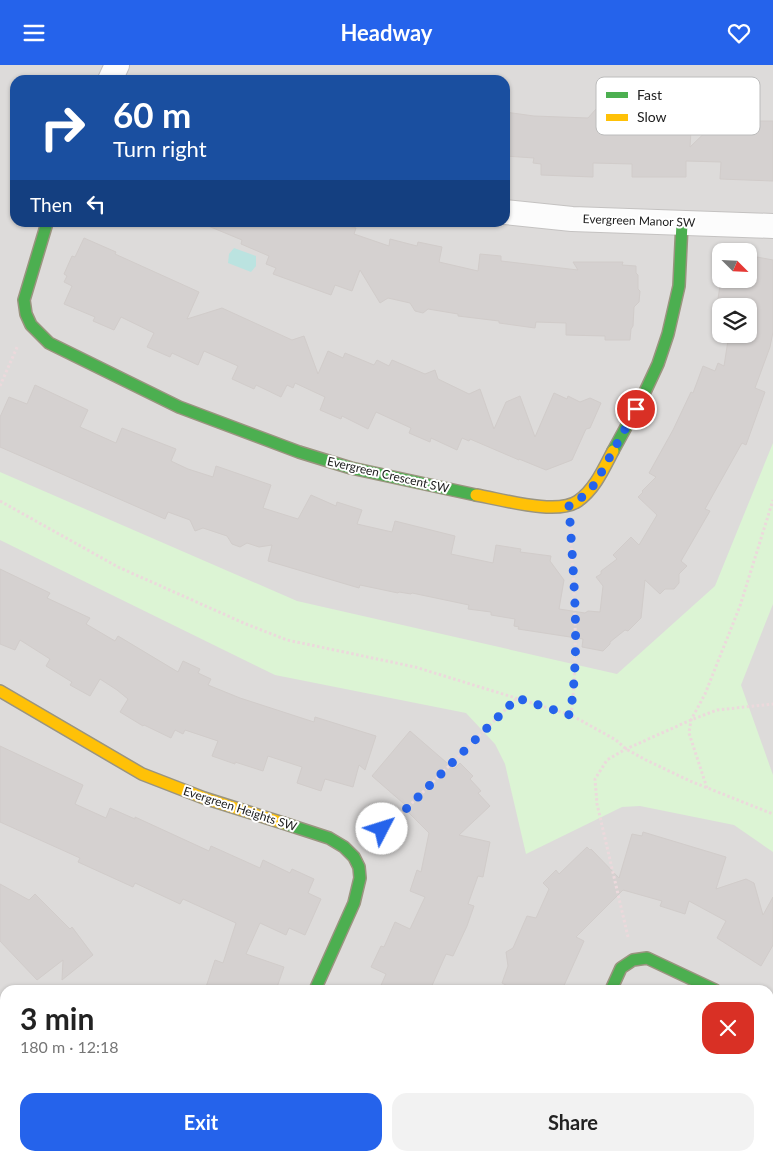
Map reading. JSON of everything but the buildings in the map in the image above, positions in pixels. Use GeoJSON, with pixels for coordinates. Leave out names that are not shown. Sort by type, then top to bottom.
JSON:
{"type":"FeatureCollection","features":[{"type":"Feature","properties":{"kind":"street","name":"Evergreen Manor SW"},"geometry":{"type":"LineString","coordinates":[[510,213],[572,219],[773,226]]}},
{"type":"Feature","properties":{"kind":"street"},"geometry":{"type":"LineString","coordinates":[[569,505],[578,501],[595,484],[644,394],[658,364],[668,334],[679,286],[682,223]]}},
{"type":"Feature","properties":{"kind":"street"},"geometry":{"type":"LineString","coordinates":[[28,321],[24,307],[26,289],[46,227]]}},
{"type":"Feature","properties":{"kind":"street","name":"Evergreen Crescent SW"},"geometry":{"type":"LineString","coordinates":[[28,321],[34,331],[49,343],[112,376],[179,407],[299,452],[351,468],[471,494],[550,508],[569,505]]}},
{"type":"Feature","properties":{"kind":"street","name":"Evergreen Heights SW"},"geometry":{"type":"LineString","coordinates":[[0,691],[142,773],[204,798],[329,838],[348,849],[353,856]]}},
{"type":"Feature","properties":{"kind":"street"},"geometry":{"type":"LineString","coordinates":[[317,985],[359,892],[360,872],[353,856]]}},
{"type":"Feature","properties":{"kind":"street"},"geometry":{"type":"LineString","coordinates":[[613,985],[620,969],[633,960],[647,958],[705,985]]}},
{"type":"Feature","properties":{"kind":"path"},"geometry":{"type":"LineString","coordinates":[[0,386],[28,321]]}},
{"type":"Feature","properties":{"kind":"path"},"geometry":{"type":"LineString","coordinates":[[0,501],[118,567],[246,624],[287,639],[415,667],[570,715],[616,740],[626,749],[681,777],[773,814]]}},
{"type":"Feature","properties":{"kind":"path"},"geometry":{"type":"LineString","coordinates":[[707,788],[689,733],[691,720],[705,694],[740,606],[773,501]]}},
{"type":"Feature","properties":{"kind":"path"},"geometry":{"type":"LineString","coordinates":[[569,505],[576,657],[575,686],[570,715]]}},
{"type":"Feature","properties":{"kind":"path"},"geometry":{"type":"LineString","coordinates":[[353,856],[382,829],[390,825],[517,698]]}},
{"type":"Feature","properties":{"kind":"path"},"geometry":{"type":"LineString","coordinates":[[633,960],[597,804],[595,779],[607,760],[626,749],[691,720],[717,710],[773,703]]}},
{"type":"Feature","properties":{"kind":"shaded area"},"geometry":{"type":"Polygon","coordinates":[[[0,65],[773,65],[773,985],[0,985],[0,65]]]}},
{"type":"Feature","properties":{"kind":"green space"},"geometry":{"type":"Polygon","coordinates":[[[773,443],[773,604],[741,685],[773,775],[773,852],[734,825],[640,806],[622,807],[526,854],[505,764],[495,744],[466,713],[275,675],[0,540],[0,472],[297,601],[617,674],[715,586],[773,443]]]}},
{"type":"Feature","properties":{"kind":"water"},"geometry":{"type":"Polygon","coordinates":[[[234,248],[256,256],[256,266],[251,272],[228,263],[229,254],[234,248]]]}},
{"type":"Feature","properties":{"kind":"traffic: fast"},"geometry":{"type":"LineString","coordinates":[[613,451],[644,394],[658,364],[668,334],[679,286],[682,223]]}},
{"type":"Feature","properties":{"kind":"traffic: fast"},"geometry":{"type":"LineString","coordinates":[[46,227],[24,300],[26,314],[31,325],[49,343],[179,407],[299,452],[351,468],[476,495]]}},
{"type":"Feature","properties":{"kind":"traffic: fast"},"geometry":{"type":"LineString","coordinates":[[283,823],[329,838],[344,847],[354,857],[359,867],[360,878],[354,903],[317,985]]}},
{"type":"Feature","properties":{"kind":"traffic: fast"},"geometry":{"type":"LineString","coordinates":[[613,985],[621,968],[633,960],[647,958],[704,985]]}},
{"type":"Feature","properties":{"kind":"traffic: slow"},"geometry":{"type":"LineString","coordinates":[[476,495],[543,507],[569,505],[578,501],[589,491],[613,451]]}},
{"type":"Feature","properties":{"kind":"traffic: slow"},"geometry":{"type":"LineString","coordinates":[[0,691],[142,774],[204,798],[283,823]]}},
{"type":"Feature","properties":{"kind":"route"},"geometry":{"type":"LineString","coordinates":[[382,829],[390,825],[517,698],[570,715],[575,686],[576,657],[569,505],[578,501],[595,484],[636,409]]}}]}
